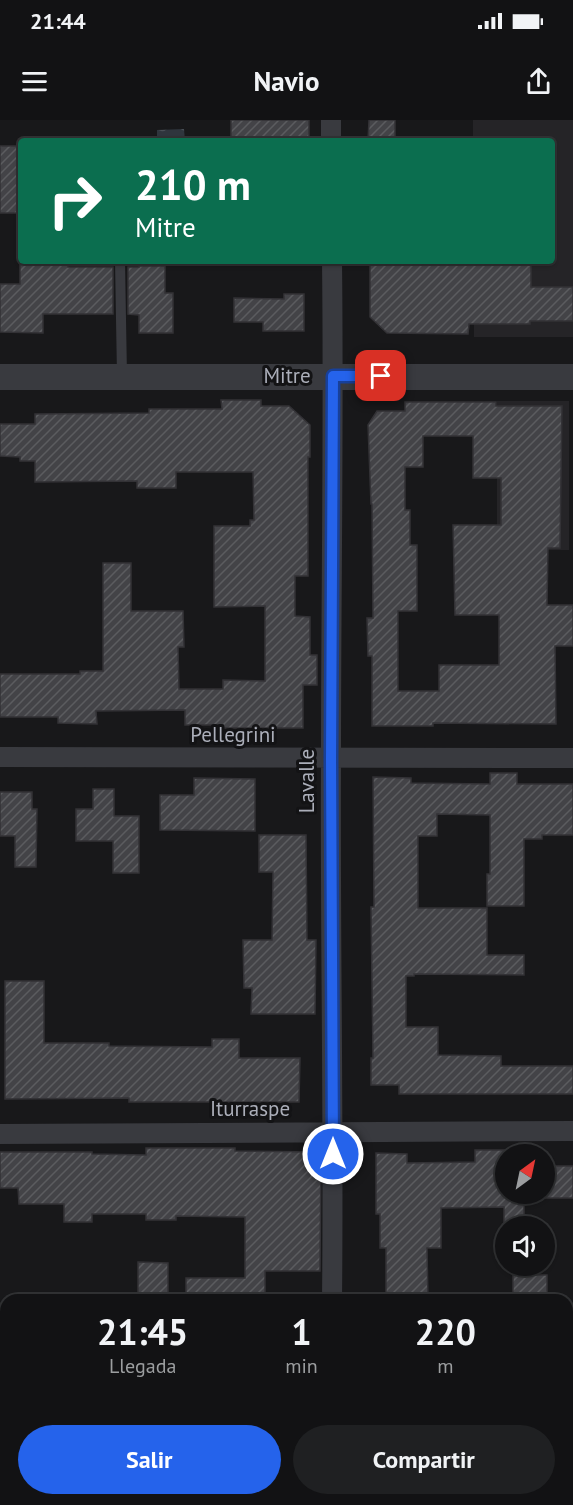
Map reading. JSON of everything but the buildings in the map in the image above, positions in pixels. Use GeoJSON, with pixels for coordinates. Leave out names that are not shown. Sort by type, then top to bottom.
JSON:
{"type":"FeatureCollection","features":[{"type":"Feature","properties":{"kind":"street"},"geometry":{"type":"LineString","coordinates":[[331,120],[331,138]]}},
{"type":"Feature","properties":{"kind":"street","name":"Lavalle"},"geometry":{"type":"LineString","coordinates":[[332,264],[333,1294]]}},
{"type":"Feature","properties":{"kind":"street","name":"Mitre"},"geometry":{"type":"LineString","coordinates":[[0,377],[573,377]]}},
{"type":"Feature","properties":{"kind":"street","name":"Pellegrini"},"geometry":{"type":"LineString","coordinates":[[0,757],[573,758]]}},
{"type":"Feature","properties":{"kind":"street","name":"Iturraspe"},"geometry":{"type":"LineString","coordinates":[[0,1134],[573,1131]]}},
{"type":"Feature","properties":{"kind":"lane"},"geometry":{"type":"LineString","coordinates":[[120,264],[122,376]]}},
{"type":"Feature","properties":{"kind":"shaded area"},"geometry":{"type":"Polygon","coordinates":[[[473,120],[573,120],[573,337],[474,337],[474,264],[555,264],[555,138],[473,138],[473,120]]]}},
{"type":"Feature","properties":{"kind":"shaded area"},"geometry":{"type":"Polygon","coordinates":[[[497,401],[569,401],[569,550],[497,550],[497,401]]]}},
{"type":"Feature","properties":{"kind":"water"},"geometry":{"type":"Polygon","coordinates":[[[184,129],[185,138],[157,138],[157,130],[184,129]]]}},
{"type":"Feature","properties":{"kind":"route"},"geometry":{"type":"LineString","coordinates":[[333,1154],[331,759],[333,376],[381,376]]}}]}
